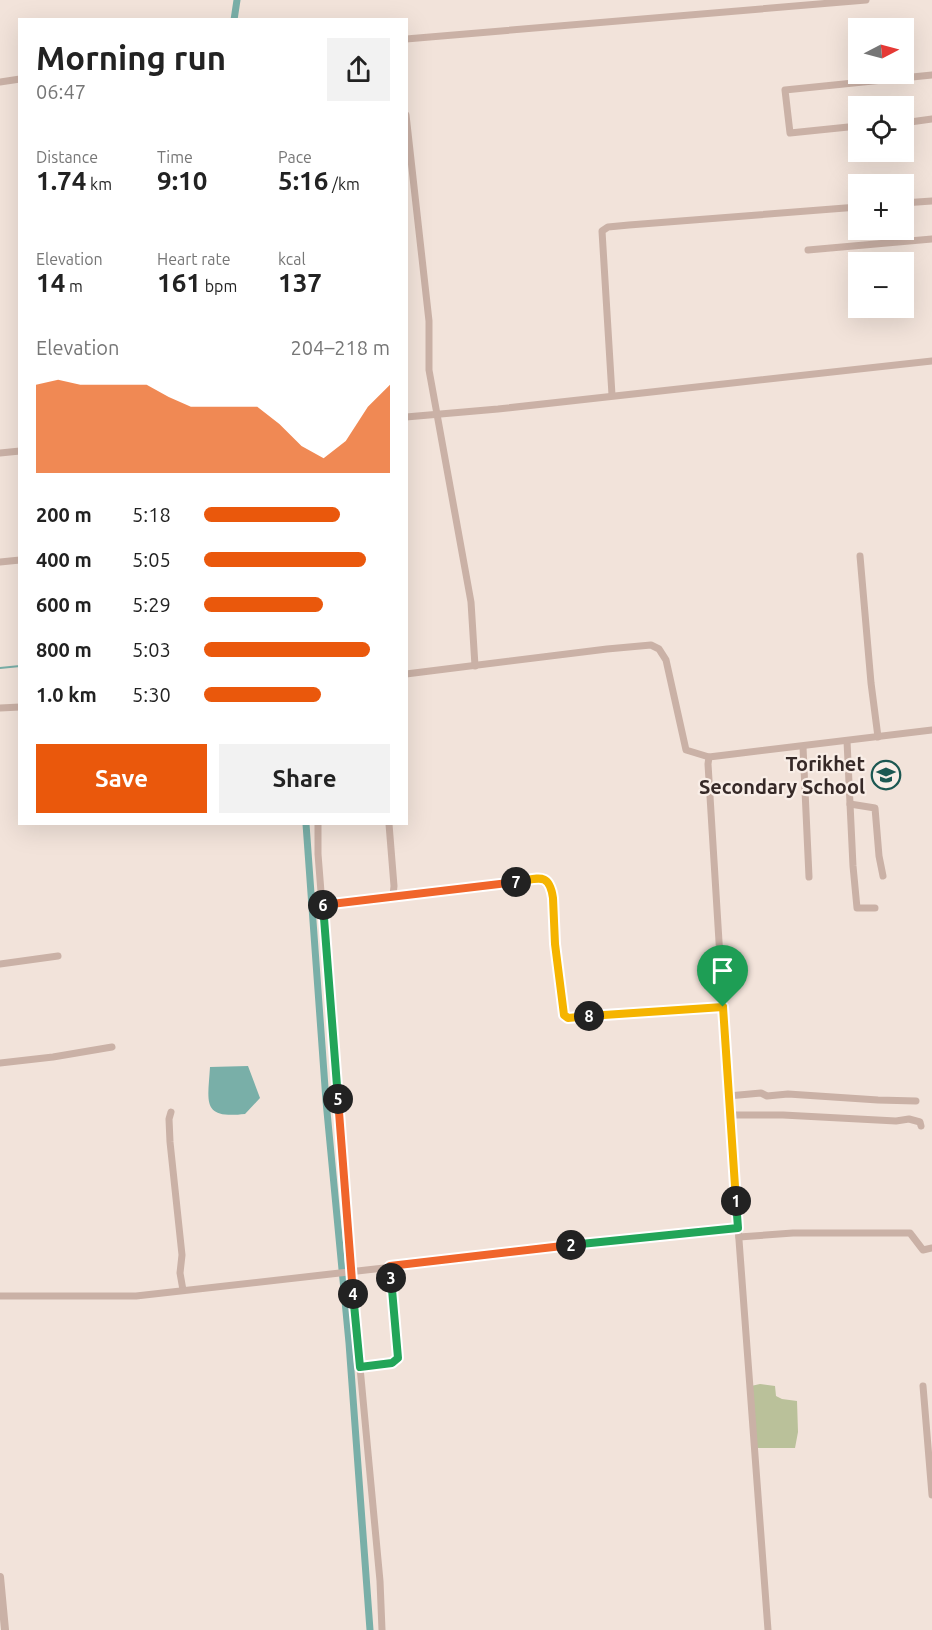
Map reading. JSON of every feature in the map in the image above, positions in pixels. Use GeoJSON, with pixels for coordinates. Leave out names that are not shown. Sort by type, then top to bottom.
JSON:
{"type":"FeatureCollection","features":[{"type":"Feature","properties":{"kind":"street"},"geometry":{"type":"LineString","coordinates":[[408,39],[866,0]]}},
{"type":"Feature","properties":{"kind":"street"},"geometry":{"type":"LineString","coordinates":[[848,127],[790,133],[785,90],[932,75]]}},
{"type":"Feature","properties":{"kind":"street"},"geometry":{"type":"LineString","coordinates":[[0,82],[18,79]]}},
{"type":"Feature","properties":{"kind":"street"},"geometry":{"type":"LineString","coordinates":[[914,121],[932,119]]}},
{"type":"Feature","properties":{"kind":"street"},"geometry":{"type":"LineString","coordinates":[[408,133],[429,321],[429,370],[471,602],[475,666]]}},
{"type":"Feature","properties":{"kind":"street"},"geometry":{"type":"LineString","coordinates":[[914,202],[932,201]]}},
{"type":"Feature","properties":{"kind":"street"},"geometry":{"type":"LineString","coordinates":[[612,395],[602,231],[608,227],[629,225],[848,208]]}},
{"type":"Feature","properties":{"kind":"street"},"geometry":{"type":"LineString","coordinates":[[808,250],[932,239]]}},
{"type":"Feature","properties":{"kind":"street"},"geometry":{"type":"LineString","coordinates":[[408,417],[932,361]]}},
{"type":"Feature","properties":{"kind":"street"},"geometry":{"type":"LineString","coordinates":[[0,453],[18,451]]}},
{"type":"Feature","properties":{"kind":"street"},"geometry":{"type":"LineString","coordinates":[[860,556],[878,737]]}},
{"type":"Feature","properties":{"kind":"street"},"geometry":{"type":"LineString","coordinates":[[0,562],[18,560]]}},
{"type":"Feature","properties":{"kind":"street"},"geometry":{"type":"LineString","coordinates":[[408,674],[651,645],[659,649],[666,660],[686,750],[710,757],[932,730]]}},
{"type":"Feature","properties":{"kind":"street"},"geometry":{"type":"LineString","coordinates":[[0,708],[18,707]]}},
{"type":"Feature","properties":{"kind":"street"},"geometry":{"type":"LineString","coordinates":[[847,741],[857,908],[875,908]]}},
{"type":"Feature","properties":{"kind":"street"},"geometry":{"type":"LineString","coordinates":[[803,747],[808,878]]}},
{"type":"Feature","properties":{"kind":"street"},"geometry":{"type":"LineString","coordinates":[[710,757],[708,764],[729,1115],[768,1630]]}},
{"type":"Feature","properties":{"kind":"street"},"geometry":{"type":"LineString","coordinates":[[850,804],[875,808],[883,876]]}},
{"type":"Feature","properties":{"kind":"street"},"geometry":{"type":"LineString","coordinates":[[318,825],[318,854],[351,1271],[379,1572],[382,1630]]}},
{"type":"Feature","properties":{"kind":"street"},"geometry":{"type":"LineString","coordinates":[[389,825],[393,896]]}},
{"type":"Feature","properties":{"kind":"street"},"geometry":{"type":"LineString","coordinates":[[322,906],[538,879],[547,880],[551,886],[561,998],[566,1017],[723,1007]]}},
{"type":"Feature","properties":{"kind":"street"},"geometry":{"type":"LineString","coordinates":[[0,964],[58,956]]}},
{"type":"Feature","properties":{"kind":"street"},"geometry":{"type":"LineString","coordinates":[[0,1063],[53,1058],[112,1047]]}},
{"type":"Feature","properties":{"kind":"street"},"geometry":{"type":"LineString","coordinates":[[728,1096],[761,1093],[767,1096],[788,1094],[916,1101]]}},
{"type":"Feature","properties":{"kind":"street"},"geometry":{"type":"LineString","coordinates":[[171,1112],[170,1142],[182,1255],[180,1273],[183,1290]]}},
{"type":"Feature","properties":{"kind":"street"},"geometry":{"type":"LineString","coordinates":[[729,1115],[783,1115],[896,1121],[909,1119],[920,1122],[921,1126]]}},
{"type":"Feature","properties":{"kind":"street"},"geometry":{"type":"LineString","coordinates":[[0,1296],[136,1296],[738,1228]]}},
{"type":"Feature","properties":{"kind":"street"},"geometry":{"type":"LineString","coordinates":[[739,1237],[793,1233],[910,1233],[923,1250],[932,1248]]}},
{"type":"Feature","properties":{"kind":"street"},"geometry":{"type":"LineString","coordinates":[[360,1367],[392,1363],[398,1358],[390,1266]]}},
{"type":"Feature","properties":{"kind":"street"},"geometry":{"type":"LineString","coordinates":[[923,1386],[932,1495]]}},
{"type":"Feature","properties":{"kind":"street"},"geometry":{"type":"LineString","coordinates":[[0,1577],[5,1630]]}},
{"type":"Feature","properties":{"kind":"green space"},"geometry":{"type":"Polygon","coordinates":[[[760,1384],[775,1386],[776,1396],[782,1399],[797,1401],[798,1432],[795,1448],[756,1448],[751,1386],[760,1384]]]}},
{"type":"Feature","properties":{"kind":"water"},"geometry":{"type":"Polygon","coordinates":[[[248,1066],[260,1098],[245,1114],[231,1115],[214,1111],[210,1105],[208,1090],[210,1067],[248,1066]]]}},
{"type":"Feature","properties":{"kind":"waterway"},"geometry":{"type":"LineString","coordinates":[[234,18],[237,0]]}},
{"type":"Feature","properties":{"kind":"waterway"},"geometry":{"type":"LineString","coordinates":[[0,668],[18,666]]}},
{"type":"Feature","properties":{"kind":"waterway"},"geometry":{"type":"LineString","coordinates":[[306,825],[326,1101],[349,1343],[370,1630]]}},
{"type":"Feature","properties":{"kind":"place","name":"Torikhet Secondary School"},"geometry":{"type":"Point","coordinates":[886,775]}},
{"type":"Feature","properties":{"kind":"route"},"geometry":{"type":"LineString","coordinates":[[538,879],[547,880],[551,886],[561,998],[566,1017],[723,1007],[738,1228],[390,1266],[398,1358],[392,1363],[360,1367],[322,906],[434,891],[486,887],[538,879]]}}]}
